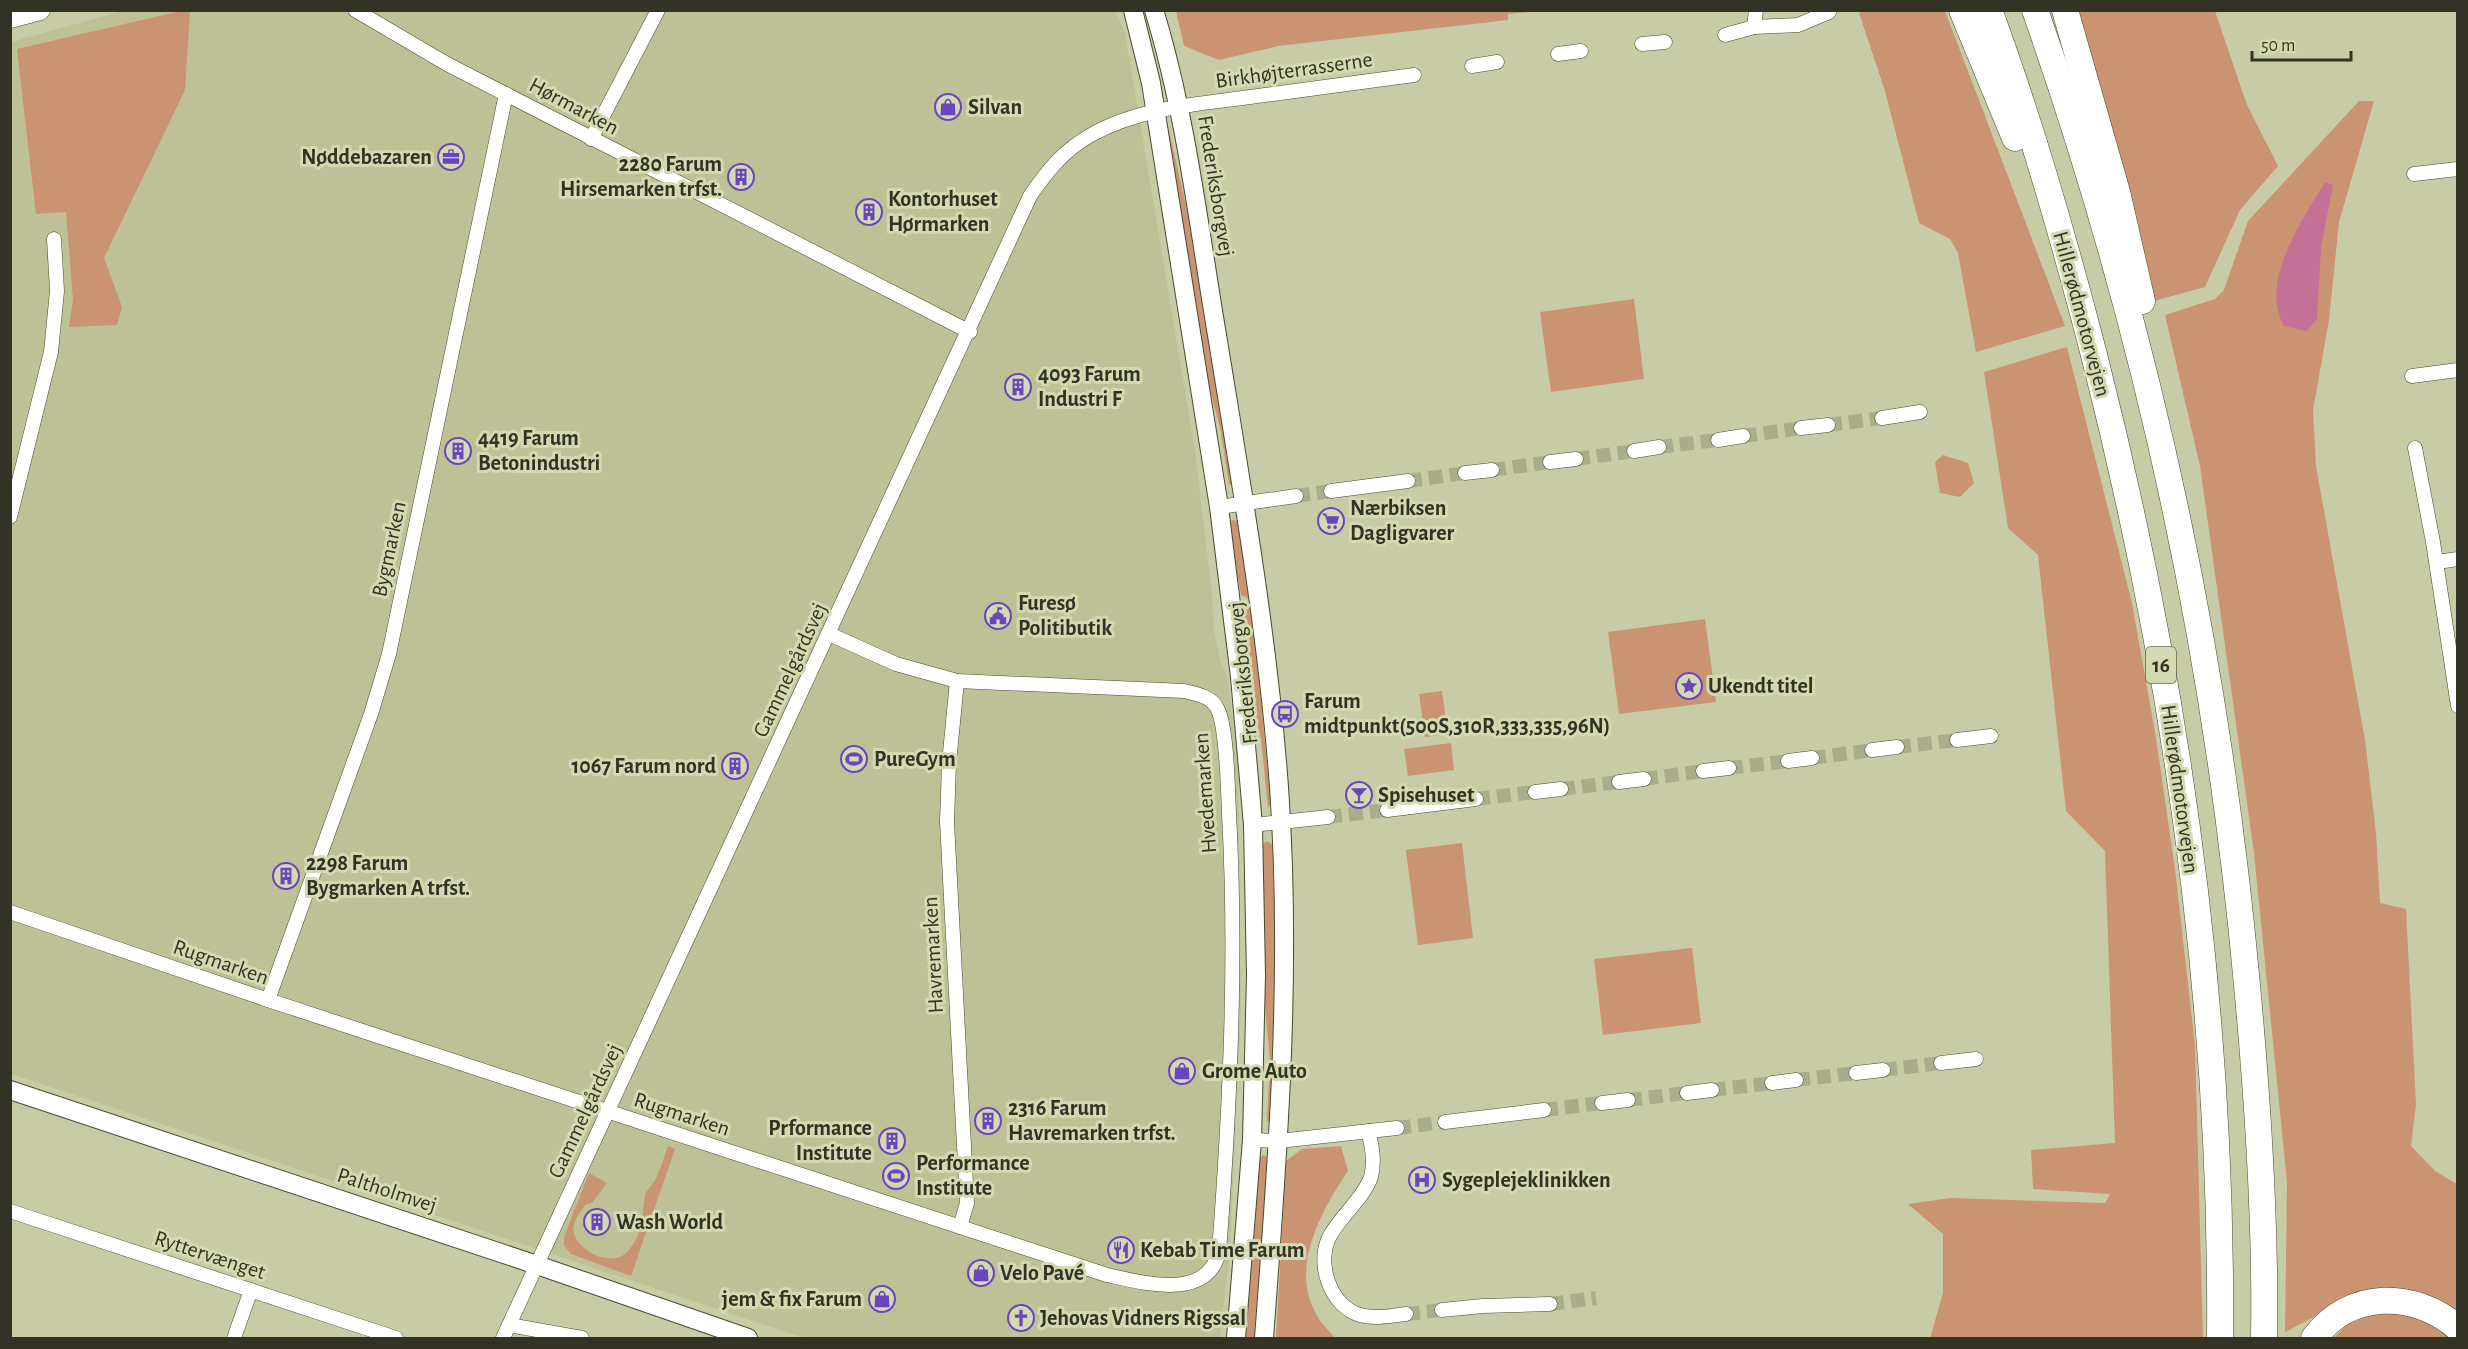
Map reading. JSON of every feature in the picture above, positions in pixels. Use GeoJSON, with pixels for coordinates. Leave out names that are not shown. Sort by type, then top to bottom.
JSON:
{"type":"FeatureCollection","features":[{"type":"Feature","properties":{"kind":"highway"},"geometry":{"type":"LineString","coordinates":[[1962,10],[1992,79],[2046,225],[2078,291]]}},
{"type":"Feature","properties":{"kind":"highway","name":"Hillerødmotorvejen"},"geometry":{"type":"LineString","coordinates":[[1989,10],[2043,171],[2078,291],[2114,432],[2150,599],[2178,761],[2197,905],[2211,1061],[2218,1189],[2220,1338]]}},
{"type":"Feature","properties":{"kind":"highway","name":"Hillerødmotorvejen"},"geometry":{"type":"LineString","coordinates":[[2035,10],[2084,161],[2122,291],[2181,529],[2221,757],[2240,904],[2261,1166],[2264,1338]]}},
{"type":"Feature","properties":{"kind":"highway"},"geometry":{"type":"LineString","coordinates":[[2065,10],[2116,192],[2161,382],[2175,467],[2181,529]]}},
{"type":"Feature","properties":{"kind":"highway"},"geometry":{"type":"LineString","coordinates":[[2314,1338],[2332,1320],[2347,1310],[2379,1300],[2416,1304],[2432,1310],[2457,1328]]}},
{"type":"Feature","properties":{"kind":"main road"},"geometry":{"type":"LineString","coordinates":[[10,18],[40,10]]}},
{"type":"Feature","properties":{"kind":"street","name":"Hørmarken"},"geometry":{"type":"LineString","coordinates":[[355,10],[432,56],[970,332]]}},
{"type":"Feature","properties":{"kind":"street"},"geometry":{"type":"LineString","coordinates":[[591,139],[658,10]]}},
{"type":"Feature","properties":{"kind":"street","name":"Frederiksborgvej"},"geometry":{"type":"LineString","coordinates":[[1133,10],[1156,113],[1219,507],[1240,677],[1253,825],[1256,975],[1252,1140],[1236,1338]]}},
{"type":"Feature","properties":{"kind":"street","name":"Frederiksborgvej"},"geometry":{"type":"LineString","coordinates":[[1154,10],[1179,107],[1245,503],[1266,649],[1280,822],[1285,939],[1279,1141],[1264,1338]]}},
{"type":"Feature","properties":{"kind":"street"},"geometry":{"type":"LineString","coordinates":[[1754,27],[1756,10]]}},
{"type":"Feature","properties":{"kind":"street"},"geometry":{"type":"LineString","coordinates":[[1725,35],[1754,27],[1798,25],[1829,12]]}},
{"type":"Feature","properties":{"kind":"street"},"geometry":{"type":"LineString","coordinates":[[1642,44],[1665,42]]}},
{"type":"Feature","properties":{"kind":"street"},"geometry":{"type":"LineString","coordinates":[[1558,54],[1581,51]]}},
{"type":"Feature","properties":{"kind":"street"},"geometry":{"type":"LineString","coordinates":[[1472,66],[1497,62]]}},
{"type":"Feature","properties":{"kind":"street","name":"Birkhøjterrasserne"},"geometry":{"type":"LineString","coordinates":[[1179,107],[1414,75]]}},
{"type":"Feature","properties":{"kind":"street","name":"Bygmarken"},"geometry":{"type":"LineString","coordinates":[[268,1000],[369,720],[389,654],[506,94]]}},
{"type":"Feature","properties":{"kind":"street","name":"Gammelgårdsvej"},"geometry":{"type":"LineString","coordinates":[[503,1338],[970,332],[1030,196],[1051,165],[1067,150],[1092,134],[1122,121],[1179,107]]}},
{"type":"Feature","properties":{"kind":"street"},"geometry":{"type":"LineString","coordinates":[[2414,174],[2457,169]]}},
{"type":"Feature","properties":{"kind":"street"},"geometry":{"type":"LineString","coordinates":[[10,517],[51,352],[57,291],[54,239]]}},
{"type":"Feature","properties":{"kind":"street"},"geometry":{"type":"LineString","coordinates":[[2412,376],[2457,370]]}},
{"type":"Feature","properties":{"kind":"street"},"geometry":{"type":"LineString","coordinates":[[1882,418],[1920,412]]}},
{"type":"Feature","properties":{"kind":"street"},"geometry":{"type":"LineString","coordinates":[[1801,428],[1828,425]]}},
{"type":"Feature","properties":{"kind":"street"},"geometry":{"type":"LineString","coordinates":[[1718,440],[1743,436]]}},
{"type":"Feature","properties":{"kind":"street"},"geometry":{"type":"LineString","coordinates":[[1634,451],[1659,447]]}},
{"type":"Feature","properties":{"kind":"street"},"geometry":{"type":"LineString","coordinates":[[2415,448],[2437,562],[2457,706]]}},
{"type":"Feature","properties":{"kind":"street"},"geometry":{"type":"LineString","coordinates":[[1550,462],[1576,459]]}},
{"type":"Feature","properties":{"kind":"street"},"geometry":{"type":"LineString","coordinates":[[1465,473],[1492,470]]}},
{"type":"Feature","properties":{"kind":"street"},"geometry":{"type":"LineString","coordinates":[[1331,491],[1408,481]]}},
{"type":"Feature","properties":{"kind":"street"},"geometry":{"type":"LineString","coordinates":[[1219,507],[1296,496]]}},
{"type":"Feature","properties":{"kind":"street"},"geometry":{"type":"LineString","coordinates":[[2437,562],[2457,559]]}},
{"type":"Feature","properties":{"kind":"street","name":"Hvedemarken"},"geometry":{"type":"LineString","coordinates":[[830,634],[896,664],[957,681],[1184,691],[1208,699],[1220,712],[1232,860],[1233,996],[1229,1115],[1219,1252],[1216,1264],[1209,1275]]}},
{"type":"Feature","properties":{"kind":"street","name":"Havremarken"},"geometry":{"type":"LineString","coordinates":[[957,681],[949,763],[947,822],[967,1203],[960,1227]]}},
{"type":"Feature","properties":{"kind":"street"},"geometry":{"type":"LineString","coordinates":[[1957,740],[1991,736]]}},
{"type":"Feature","properties":{"kind":"street"},"geometry":{"type":"LineString","coordinates":[[1872,750],[1897,747]]}},
{"type":"Feature","properties":{"kind":"street"},"geometry":{"type":"LineString","coordinates":[[1788,761],[1812,758]]}},
{"type":"Feature","properties":{"kind":"street"},"geometry":{"type":"LineString","coordinates":[[1703,771],[1729,768]]}},
{"type":"Feature","properties":{"kind":"street"},"geometry":{"type":"LineString","coordinates":[[1619,782],[1644,779]]}},
{"type":"Feature","properties":{"kind":"street"},"geometry":{"type":"LineString","coordinates":[[1535,792],[1561,789]]}},
{"type":"Feature","properties":{"kind":"street"},"geometry":{"type":"LineString","coordinates":[[1387,810],[1476,799]]}},
{"type":"Feature","properties":{"kind":"street"},"geometry":{"type":"LineString","coordinates":[[1253,825],[1328,817]]}},
{"type":"Feature","properties":{"kind":"street","name":"Rugmarken"},"geometry":{"type":"LineString","coordinates":[[10,912],[268,1000],[1107,1275],[1145,1283],[1180,1284],[1209,1275]]}},
{"type":"Feature","properties":{"kind":"street"},"geometry":{"type":"LineString","coordinates":[[1941,1063],[1976,1059]]}},
{"type":"Feature","properties":{"kind":"street"},"geometry":{"type":"LineString","coordinates":[[1856,1073],[1883,1070]]}},
{"type":"Feature","properties":{"kind":"street"},"geometry":{"type":"LineString","coordinates":[[1772,1083],[1796,1080]]}},
{"type":"Feature","properties":{"kind":"street","name":"Paltholmvej"},"geometry":{"type":"LineString","coordinates":[[10,1090],[537,1265],[748,1338]]}},
{"type":"Feature","properties":{"kind":"street"},"geometry":{"type":"LineString","coordinates":[[1687,1093],[1712,1090]]}},
{"type":"Feature","properties":{"kind":"street"},"geometry":{"type":"LineString","coordinates":[[1602,1103],[1628,1100]]}},
{"type":"Feature","properties":{"kind":"street"},"geometry":{"type":"LineString","coordinates":[[1444,1122],[1544,1110]]}},
{"type":"Feature","properties":{"kind":"street"},"geometry":{"type":"LineString","coordinates":[[1252,1140],[1279,1141],[1396,1128]]}},
{"type":"Feature","properties":{"kind":"street"},"geometry":{"type":"LineString","coordinates":[[1368,1131],[1372,1150],[1370,1179],[1330,1236],[1325,1255],[1326,1276],[1333,1292],[1344,1307],[1358,1314],[1376,1318],[1406,1314]]}},
{"type":"Feature","properties":{"kind":"street","name":"Ryttervænget"},"geometry":{"type":"LineString","coordinates":[[10,1211],[396,1338]]}},
{"type":"Feature","properties":{"kind":"street"},"geometry":{"type":"LineString","coordinates":[[234,1338],[251,1290]]}},
{"type":"Feature","properties":{"kind":"street"},"geometry":{"type":"LineString","coordinates":[[1442,1310],[1550,1304]]}},
{"type":"Feature","properties":{"kind":"street"},"geometry":{"type":"LineString","coordinates":[[509,1325],[572,1338]]}},
{"type":"Feature","properties":{"kind":"shaded area"},"geometry":{"type":"Polygon","coordinates":[[[126,10],[1115,11],[1125,33],[1195,450],[1212,594],[1214,632],[1221,663],[1228,678],[1238,764],[1241,1011],[1230,1250],[1220,1338],[804,1338],[11,1074],[11,42],[126,10]]]}},
{"type":"Feature","properties":{"kind":"shaded area"},"geometry":{"type":"Polygon","coordinates":[[[185,10],[190,11],[185,90],[104,258],[122,307],[117,325],[69,327],[73,299],[66,212],[36,214],[17,49],[185,10]]]}},
{"type":"Feature","properties":{"kind":"shaded area"},"geometry":{"type":"Polygon","coordinates":[[[1176,10],[1538,11],[1508,14],[1508,20],[1278,46],[1219,60],[1184,46],[1176,10]]]}},
{"type":"Feature","properties":{"kind":"shaded area"},"geometry":{"type":"Polygon","coordinates":[[[1866,11],[1945,11],[2065,326],[1976,352],[1958,253],[1950,239],[1919,223],[1885,91],[1859,13],[1866,11]]]}},
{"type":"Feature","properties":{"kind":"shaded area"},"geometry":{"type":"Polygon","coordinates":[[[2075,11],[2215,11],[2247,105],[2278,166],[2240,210],[2205,287],[2154,301],[2075,11]]]}},
{"type":"Feature","properties":{"kind":"shaded area"},"geometry":{"type":"Polygon","coordinates":[[[2359,101],[2374,101],[2339,222],[2329,320],[2313,410],[2316,466],[2365,740],[2376,833],[2380,903],[2406,909],[2416,1104],[2411,1146],[2435,1171],[2457,1184],[2457,1322],[2452,1316],[2333,1307],[2285,1332],[2287,1182],[2254,853],[2200,466],[2165,315],[2215,299],[2224,290],[2248,221],[2359,101]]]}},
{"type":"Feature","properties":{"kind":"shaded area"},"geometry":{"type":"Polygon","coordinates":[[[1167,122],[1195,245],[1234,483],[1232,485],[1229,484],[1220,427],[1203,366],[1165,123],[1167,122]]]}},
{"type":"Feature","properties":{"kind":"shaded area"},"geometry":{"type":"Polygon","coordinates":[[[2325,182],[2333,185],[2321,247],[2317,319],[2307,331],[2284,326],[2278,308],[2277,290],[2286,252],[2325,182]]]}},
{"type":"Feature","properties":{"kind":"shaded area"},"geometry":{"type":"Polygon","coordinates":[[[1634,299],[1644,379],[1551,392],[1540,312],[1634,299]]]}},
{"type":"Feature","properties":{"kind":"shaded area"},"geometry":{"type":"Polygon","coordinates":[[[2067,347],[2132,603],[2156,738],[2175,869],[2195,1046],[2203,1338],[1930,1338],[1943,1293],[1943,1234],[1908,1204],[1951,1198],[2105,1203],[2110,1194],[2033,1189],[2031,1150],[2115,1143],[2105,851],[2066,811],[2038,555],[2008,528],[1984,372],[2067,347]]]}},
{"type":"Feature","properties":{"kind":"shaded area"},"geometry":{"type":"Polygon","coordinates":[[[1943,455],[1968,463],[1974,483],[1960,497],[1940,493],[1935,462],[1943,455]]]}},
{"type":"Feature","properties":{"kind":"shaded area"},"geometry":{"type":"Polygon","coordinates":[[[1232,520],[1238,521],[1251,600],[1241,595],[1229,523],[1232,520]]]}},
{"type":"Feature","properties":{"kind":"shaded area"},"geometry":{"type":"Polygon","coordinates":[[[1243,603],[1252,608],[1271,805],[1268,808],[1261,739],[1251,696],[1243,603]]]}},
{"type":"Feature","properties":{"kind":"shaded area"},"geometry":{"type":"Polygon","coordinates":[[[1705,619],[1716,702],[1619,714],[1608,632],[1705,619]]]}},
{"type":"Feature","properties":{"kind":"shaded area"},"geometry":{"type":"Polygon","coordinates":[[[1442,691],[1448,734],[1425,737],[1419,694],[1442,691]]]}},
{"type":"Feature","properties":{"kind":"shaded area"},"geometry":{"type":"Polygon","coordinates":[[[1451,743],[1454,770],[1408,776],[1404,749],[1451,743]]]}},
{"type":"Feature","properties":{"kind":"shaded area"},"geometry":{"type":"Polygon","coordinates":[[[1267,841],[1272,844],[1275,948],[1272,1122],[1269,1123],[1267,1120],[1270,1060],[1264,997],[1262,845],[1267,841]]]}},
{"type":"Feature","properties":{"kind":"shaded area"},"geometry":{"type":"Polygon","coordinates":[[[1462,843],[1473,938],[1418,945],[1406,850],[1462,843]]]}},
{"type":"Feature","properties":{"kind":"shaded area"},"geometry":{"type":"Polygon","coordinates":[[[1692,948],[1701,1023],[1603,1035],[1594,959],[1692,948]]]}},
{"type":"Feature","properties":{"kind":"shaded area"},"geometry":{"type":"Polygon","coordinates":[[[668,1146],[675,1149],[631,1276],[571,1254],[564,1245],[564,1237],[589,1173],[607,1183],[592,1203],[586,1204],[579,1214],[574,1224],[574,1233],[584,1248],[592,1254],[602,1257],[621,1257],[637,1238],[645,1195],[656,1179],[668,1146]]]}},
{"type":"Feature","properties":{"kind":"shaded area"},"geometry":{"type":"Polygon","coordinates":[[[1341,1146],[1348,1171],[1319,1222],[1307,1261],[1306,1280],[1310,1299],[1318,1317],[1335,1338],[1276,1338],[1286,1161],[1302,1149],[1341,1146]]]}},
{"type":"Feature","properties":{"kind":"shaded area"},"geometry":{"type":"Polygon","coordinates":[[[1263,1155],[1268,1158],[1254,1338],[1246,1338],[1258,1160],[1263,1155]]]}},
{"type":"Feature","properties":{"kind":"shaded area"},"geometry":{"type":"Polygon","coordinates":[[[2381,1312],[2410,1316],[2430,1322],[2453,1338],[2334,1338],[2347,1324],[2381,1312]]]}},
{"type":"Feature","properties":{"kind":"tunnel"},"geometry":{"type":"LineString","coordinates":[[1828,425],[1882,418]]}},
{"type":"Feature","properties":{"kind":"tunnel"},"geometry":{"type":"LineString","coordinates":[[1743,436],[1801,428]]}},
{"type":"Feature","properties":{"kind":"tunnel"},"geometry":{"type":"LineString","coordinates":[[1659,447],[1718,440]]}},
{"type":"Feature","properties":{"kind":"tunnel"},"geometry":{"type":"LineString","coordinates":[[1576,459],[1634,451]]}},
{"type":"Feature","properties":{"kind":"tunnel"},"geometry":{"type":"LineString","coordinates":[[1492,470],[1550,462]]}},
{"type":"Feature","properties":{"kind":"tunnel"},"geometry":{"type":"LineString","coordinates":[[1408,481],[1465,473]]}},
{"type":"Feature","properties":{"kind":"tunnel"},"geometry":{"type":"LineString","coordinates":[[1296,496],[1331,491]]}},
{"type":"Feature","properties":{"kind":"tunnel"},"geometry":{"type":"LineString","coordinates":[[1897,747],[1957,740]]}},
{"type":"Feature","properties":{"kind":"tunnel"},"geometry":{"type":"LineString","coordinates":[[1812,758],[1872,750]]}},
{"type":"Feature","properties":{"kind":"tunnel"},"geometry":{"type":"LineString","coordinates":[[1729,768],[1788,761]]}},
{"type":"Feature","properties":{"kind":"tunnel"},"geometry":{"type":"LineString","coordinates":[[1644,779],[1703,771]]}},
{"type":"Feature","properties":{"kind":"tunnel"},"geometry":{"type":"LineString","coordinates":[[1561,789],[1619,782]]}},
{"type":"Feature","properties":{"kind":"tunnel"},"geometry":{"type":"LineString","coordinates":[[1476,799],[1535,792]]}},
{"type":"Feature","properties":{"kind":"tunnel"},"geometry":{"type":"LineString","coordinates":[[1328,817],[1387,810]]}},
{"type":"Feature","properties":{"kind":"tunnel"},"geometry":{"type":"LineString","coordinates":[[1883,1070],[1941,1063]]}},
{"type":"Feature","properties":{"kind":"tunnel"},"geometry":{"type":"LineString","coordinates":[[1796,1080],[1856,1073]]}},
{"type":"Feature","properties":{"kind":"tunnel"},"geometry":{"type":"LineString","coordinates":[[1712,1090],[1772,1083]]}},
{"type":"Feature","properties":{"kind":"tunnel"},"geometry":{"type":"LineString","coordinates":[[1628,1100],[1687,1093]]}},
{"type":"Feature","properties":{"kind":"tunnel"},"geometry":{"type":"LineString","coordinates":[[1544,1110],[1602,1103]]}},
{"type":"Feature","properties":{"kind":"tunnel"},"geometry":{"type":"LineString","coordinates":[[1397,1128],[1445,1122]]}},
{"type":"Feature","properties":{"kind":"tunnel"},"geometry":{"type":"LineString","coordinates":[[1550,1304],[1596,1298]]}},
{"type":"Feature","properties":{"kind":"tunnel"},"geometry":{"type":"LineString","coordinates":[[1406,1314],[1442,1310]]}},
{"type":"Feature","properties":{"kind":"place","name":"Silvan"},"geometry":{"type":"Point","coordinates":[948,107]}},
{"type":"Feature","properties":{"kind":"place","name":"Nøddebazaren"},"geometry":{"type":"Point","coordinates":[451,157]}},
{"type":"Feature","properties":{"kind":"place","name":"2280 Farum Hirsemarken trfst."},"geometry":{"type":"Point","coordinates":[741,177]}},
{"type":"Feature","properties":{"kind":"place","name":"Kontorhuset Hørmarken"},"geometry":{"type":"Point","coordinates":[869,212]}},
{"type":"Feature","properties":{"kind":"place","name":"4093 Farum Industri F"},"geometry":{"type":"Point","coordinates":[1018,387]}},
{"type":"Feature","properties":{"kind":"place","name":"4419 Farum Betonindustri"},"geometry":{"type":"Point","coordinates":[458,451]}},
{"type":"Feature","properties":{"kind":"place","name":"Nærbiksen Dagligvarer"},"geometry":{"type":"Point","coordinates":[1331,521]}},
{"type":"Feature","properties":{"kind":"place","name":"Furesø Politibutik"},"geometry":{"type":"Point","coordinates":[998,616]}},
{"type":"Feature","properties":{"kind":"place","name":"Ukendt titel"},"geometry":{"type":"Point","coordinates":[1689,686]}},
{"type":"Feature","properties":{"kind":"place","name":"Farum midtpunkt(500S,310R,333,335,96N)"},"geometry":{"type":"Point","coordinates":[1285,714]}},
{"type":"Feature","properties":{"kind":"place","name":"PureGym"},"geometry":{"type":"Point","coordinates":[854,759]}},
{"type":"Feature","properties":{"kind":"place","name":"1067 Farum nord"},"geometry":{"type":"Point","coordinates":[735,766]}},
{"type":"Feature","properties":{"kind":"place","name":"Spisehuset"},"geometry":{"type":"Point","coordinates":[1359,795]}},
{"type":"Feature","properties":{"kind":"place","name":"2298 Farum Bygmarken A trfst."},"geometry":{"type":"Point","coordinates":[286,876]}},
{"type":"Feature","properties":{"kind":"place","name":"Grome Auto"},"geometry":{"type":"Point","coordinates":[1182,1071]}},
{"type":"Feature","properties":{"kind":"place","name":"2316 Farum Havremarken trfst."},"geometry":{"type":"Point","coordinates":[988,1121]}},
{"type":"Feature","properties":{"kind":"place","name":"Prformance Institute"},"geometry":{"type":"Point","coordinates":[892,1141]}},
{"type":"Feature","properties":{"kind":"place","name":"Performance Institute"},"geometry":{"type":"Point","coordinates":[896,1176]}},
{"type":"Feature","properties":{"kind":"place","name":"Sygeplejeklinikken"},"geometry":{"type":"Point","coordinates":[1422,1180]}},
{"type":"Feature","properties":{"kind":"place","name":"Wash World"},"geometry":{"type":"Point","coordinates":[597,1222]}},
{"type":"Feature","properties":{"kind":"place","name":"Kebab Time Farum"},"geometry":{"type":"Point","coordinates":[1121,1250]}},
{"type":"Feature","properties":{"kind":"place","name":"Velo Pavé"},"geometry":{"type":"Point","coordinates":[981,1273]}},
{"type":"Feature","properties":{"kind":"place","name":"jem & fix Farum"},"geometry":{"type":"Point","coordinates":[882,1299]}},
{"type":"Feature","properties":{"kind":"place","name":"Jehovas Vidners Rigssal"},"geometry":{"type":"Point","coordinates":[1021,1318]}}]}
